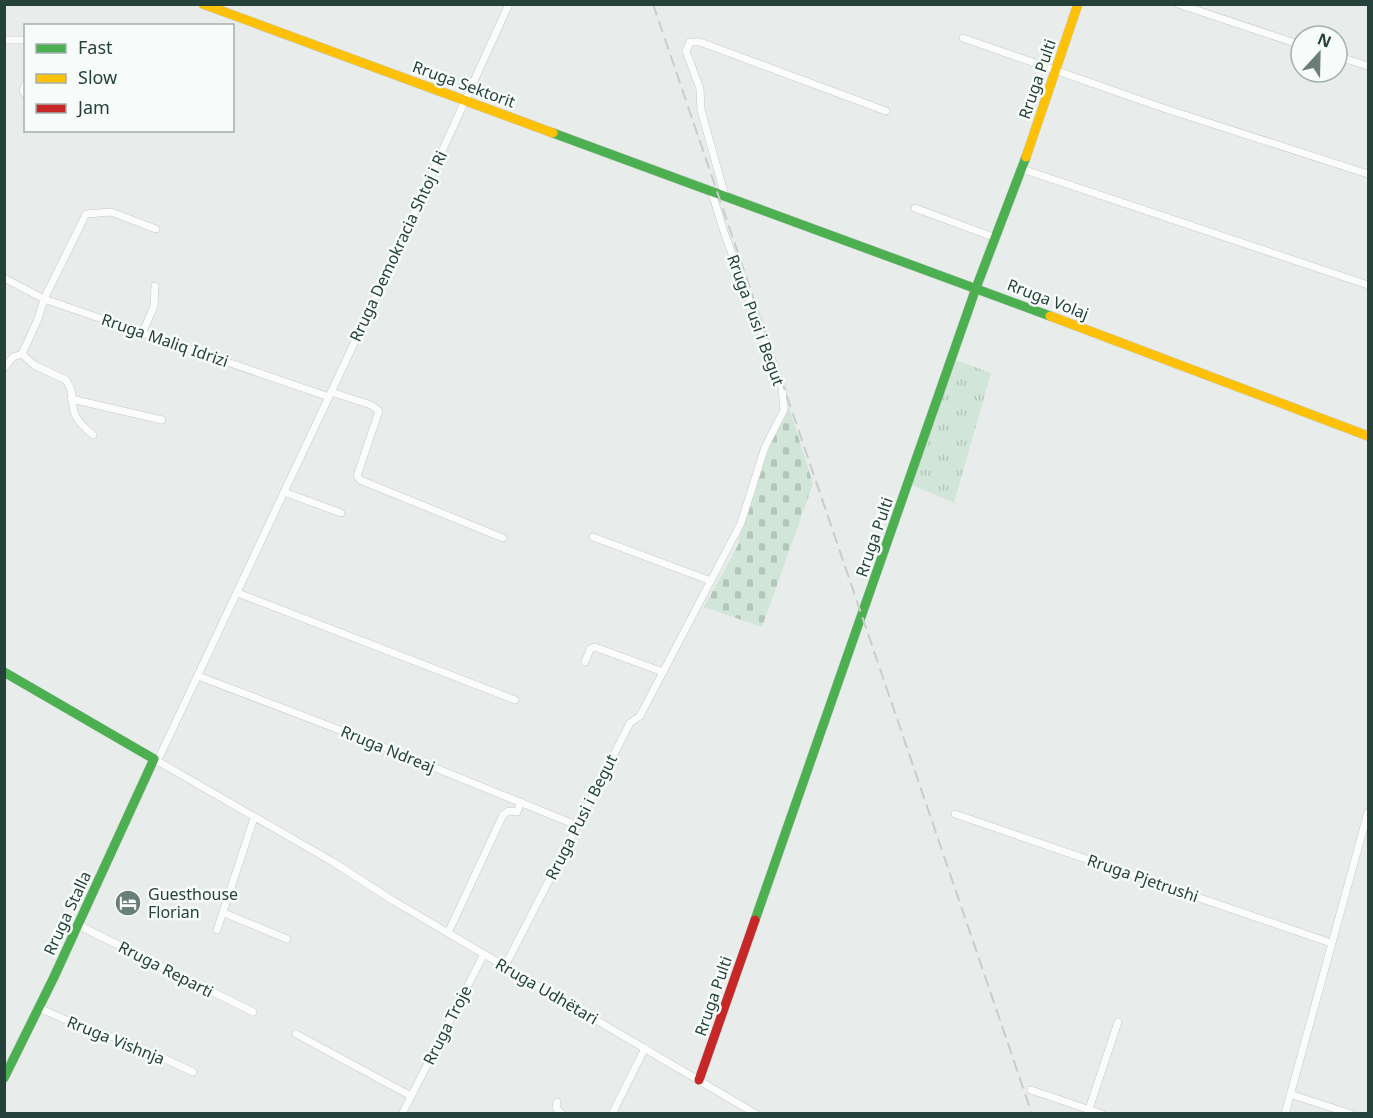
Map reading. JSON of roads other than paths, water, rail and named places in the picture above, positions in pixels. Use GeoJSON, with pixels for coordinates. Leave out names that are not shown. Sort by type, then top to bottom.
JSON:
{"type":"FeatureCollection","features":[{"type":"Feature","properties":{"kind":"street","name":"Rruga Sektorit"},"geometry":{"type":"LineString","coordinates":[[203,4],[717,193]]}},
{"type":"Feature","properties":{"kind":"street","name":"Rruga Demokracia Shtoj i Ri"},"geometry":{"type":"LineString","coordinates":[[155,761],[238,593],[509,4]]}},
{"type":"Feature","properties":{"kind":"street","name":"Rruga Pulti"},"geometry":{"type":"LineString","coordinates":[[699,1080],[976,288],[1022,169],[1078,4]]}},
{"type":"Feature","properties":{"kind":"street"},"geometry":{"type":"LineString","coordinates":[[1178,4],[1289,41]]}},
{"type":"Feature","properties":{"kind":"street"},"geometry":{"type":"LineString","coordinates":[[963,38],[1055,71],[1368,174]]}},
{"type":"Feature","properties":{"kind":"street"},"geometry":{"type":"LineString","coordinates":[[4,40],[24,40]]}},
{"type":"Feature","properties":{"kind":"street","name":"Rruga Pusi i Begut"},"geometry":{"type":"LineString","coordinates":[[505,966],[630,723],[640,716],[741,523],[766,443],[784,410],[782,387],[725,235],[701,110],[700,89],[686,51],[690,42],[700,42],[886,111]]}},
{"type":"Feature","properties":{"kind":"street"},"geometry":{"type":"LineString","coordinates":[[1349,60],[1368,66]]}},
{"type":"Feature","properties":{"kind":"street"},"geometry":{"type":"LineString","coordinates":[[1022,169],[1368,285]]}},
{"type":"Feature","properties":{"kind":"street","name":"Rruga Volaj"},"geometry":{"type":"LineString","coordinates":[[717,193],[1368,436]]}},
{"type":"Feature","properties":{"kind":"street"},"geometry":{"type":"LineString","coordinates":[[915,208],[996,238]]}},
{"type":"Feature","properties":{"kind":"street"},"geometry":{"type":"LineString","coordinates":[[22,354],[44,298],[86,214],[111,212],[156,229]]}},
{"type":"Feature","properties":{"kind":"street","name":"Rruga Maliq Idrizi"},"geometry":{"type":"LineString","coordinates":[[4,278],[44,298],[330,394]]}},
{"type":"Feature","properties":{"kind":"street"},"geometry":{"type":"LineString","coordinates":[[143,332],[154,306],[155,286]]}},
{"type":"Feature","properties":{"kind":"street"},"geometry":{"type":"LineString","coordinates":[[4,368],[13,357],[22,354]]}},
{"type":"Feature","properties":{"kind":"street"},"geometry":{"type":"LineString","coordinates":[[22,354],[34,365],[66,380],[71,391],[70,399],[74,417],[93,435]]}},
{"type":"Feature","properties":{"kind":"street"},"geometry":{"type":"LineString","coordinates":[[330,394],[371,405],[379,411],[357,476],[360,480],[502,538]]}},
{"type":"Feature","properties":{"kind":"street"},"geometry":{"type":"LineString","coordinates":[[70,399],[162,420]]}},
{"type":"Feature","properties":{"kind":"street"},"geometry":{"type":"LineString","coordinates":[[285,492],[341,513]]}},
{"type":"Feature","properties":{"kind":"street"},"geometry":{"type":"LineString","coordinates":[[593,537],[711,581]]}},
{"type":"Feature","properties":{"kind":"street"},"geometry":{"type":"LineString","coordinates":[[238,593],[515,700]]}},
{"type":"Feature","properties":{"kind":"street"},"geometry":{"type":"LineString","coordinates":[[585,662],[590,649],[595,647],[663,672]]}},
{"type":"Feature","properties":{"kind":"street"},"geometry":{"type":"LineString","coordinates":[[4,672],[155,761]]}},
{"type":"Feature","properties":{"kind":"street","name":"Rruga Ndreaj"},"geometry":{"type":"LineString","coordinates":[[198,676],[576,825]]}},
{"type":"Feature","properties":{"kind":"street","name":"Rruga Udhëtari"},"geometry":{"type":"LineString","coordinates":[[155,761],[333,862],[448,933],[756,1113]]}},
{"type":"Feature","properties":{"kind":"street","name":"Rruga Stalla"},"geometry":{"type":"LineString","coordinates":[[4,1078],[155,761]]}},
{"type":"Feature","properties":{"kind":"street"},"geometry":{"type":"LineString","coordinates":[[448,933],[503,815],[508,811],[517,812],[521,802]]}},
{"type":"Feature","properties":{"kind":"street"},"geometry":{"type":"LineString","coordinates":[[1285,1113],[1368,812]]}},
{"type":"Feature","properties":{"kind":"street","name":"Rruga Pjetrushi"},"geometry":{"type":"LineString","coordinates":[[956,814],[1331,943]]}},
{"type":"Feature","properties":{"kind":"street"},"geometry":{"type":"LineString","coordinates":[[217,930],[254,819]]}},
{"type":"Feature","properties":{"kind":"street"},"geometry":{"type":"LineString","coordinates":[[224,912],[287,939]]}},
{"type":"Feature","properties":{"kind":"street","name":"Rruga Reparti"},"geometry":{"type":"LineString","coordinates":[[78,925],[253,1012]]}},
{"type":"Feature","properties":{"kind":"street","name":"Rruga Troje"},"geometry":{"type":"LineString","coordinates":[[402,1113],[484,954]]}},
{"type":"Feature","properties":{"kind":"street","name":"Rruga Vishnja"},"geometry":{"type":"LineString","coordinates":[[39,1008],[84,1028],[129,1042],[193,1072]]}},
{"type":"Feature","properties":{"kind":"street"},"geometry":{"type":"LineString","coordinates":[[1089,1109],[1118,1022]]}},
{"type":"Feature","properties":{"kind":"street"},"geometry":{"type":"LineString","coordinates":[[297,1034],[411,1096]]}},
{"type":"Feature","properties":{"kind":"street"},"geometry":{"type":"LineString","coordinates":[[612,1113],[645,1048]]}},
{"type":"Feature","properties":{"kind":"street"},"geometry":{"type":"LineString","coordinates":[[1031,1090],[1102,1113]]}},
{"type":"Feature","properties":{"kind":"street"},"geometry":{"type":"LineString","coordinates":[[1290,1094],[1351,1113]]}},
{"type":"Feature","properties":{"kind":"street"},"geometry":{"type":"LineString","coordinates":[[557,1102],[556,1108],[562,1113]]}},
{"type":"Feature","properties":{"kind":"railway"},"geometry":{"type":"LineString","coordinates":[[653,4],[1032,1114]]}},
{"type":"Feature","properties":{"kind":"place","name":"Guesthouse Florian"},"geometry":{"type":"Point","coordinates":[128,903]}}]}
